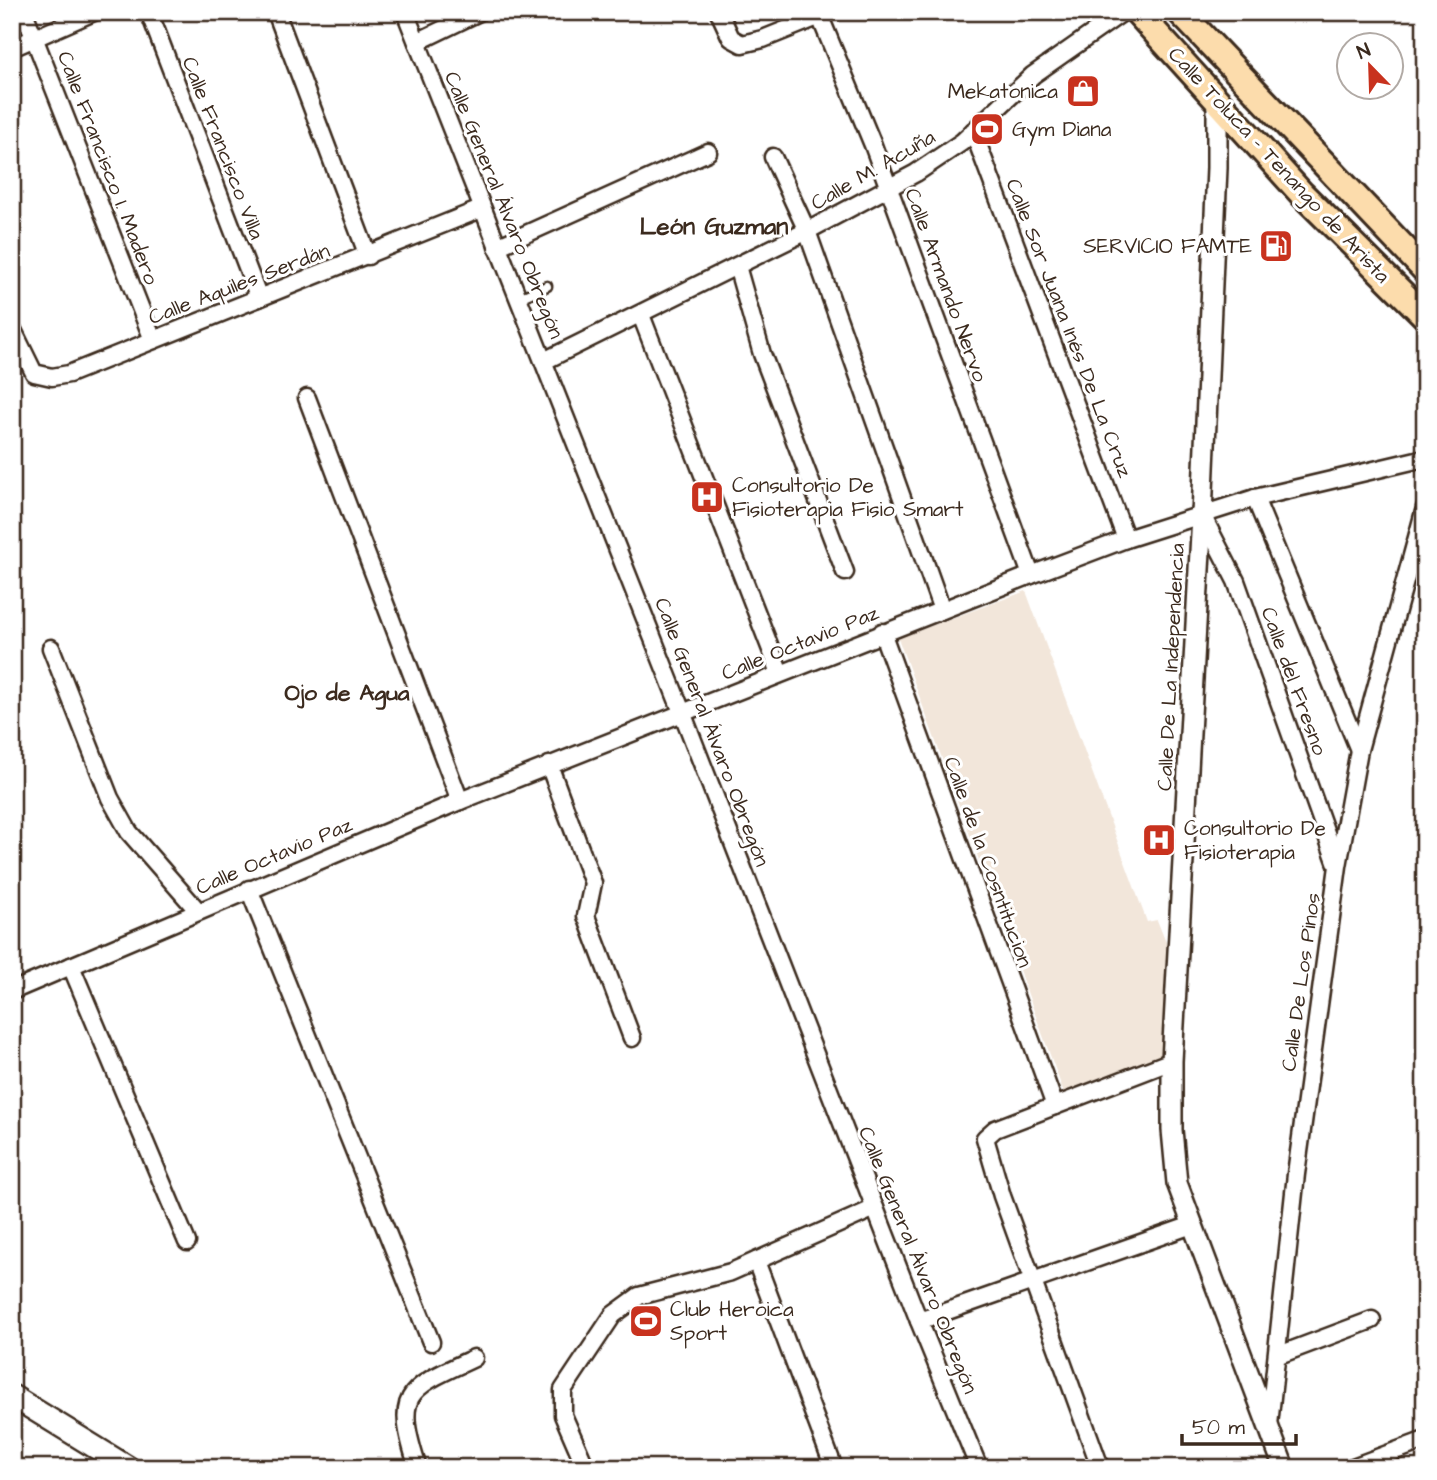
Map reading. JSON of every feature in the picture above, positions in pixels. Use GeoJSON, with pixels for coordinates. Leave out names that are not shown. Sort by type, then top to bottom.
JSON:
{"type":"FeatureCollection","features":[{"type":"Feature","properties":{"kind":"main road","name":"Calle Toluca - Tenango de Arista"},"geometry":{"type":"LineString","coordinates":[[1137,12],[1302,194],[1425,316]]}},
{"type":"Feature","properties":{"kind":"main road","name":"Calle Toluca - Tenango de Arista"},"geometry":{"type":"LineString","coordinates":[[1190,17],[1425,270]]}},
{"type":"Feature","properties":{"kind":"main road"},"geometry":{"type":"LineString","coordinates":[[12,1396],[129,1468]]}},
{"type":"Feature","properties":{"kind":"street","name":"Calle Francisco I. Madero"},"geometry":{"type":"LineString","coordinates":[[24,12],[153,340]]}},
{"type":"Feature","properties":{"kind":"street"},"geometry":{"type":"LineString","coordinates":[[12,48],[94,12]]}},
{"type":"Feature","properties":{"kind":"street","name":"Calle Francisco Villa"},"geometry":{"type":"LineString","coordinates":[[149,12],[258,298]]}},
{"type":"Feature","properties":{"kind":"street"},"geometry":{"type":"LineString","coordinates":[[276,12],[368,256]]}},
{"type":"Feature","properties":{"kind":"street","name":"Calle General Álvaro Obregón"},"geometry":{"type":"LineString","coordinates":[[405,12],[979,1468]]}},
{"type":"Feature","properties":{"kind":"street"},"geometry":{"type":"LineString","coordinates":[[417,42],[479,12]]}},
{"type":"Feature","properties":{"kind":"street"},"geometry":{"type":"LineString","coordinates":[[719,12],[731,38],[742,44],[763,39],[819,14]]}},
{"type":"Feature","properties":{"kind":"street","name":"Calle M. Acuña"},"geometry":{"type":"LineString","coordinates":[[544,361],[807,232],[937,160],[973,131],[1033,75],[1123,12]]}},
{"type":"Feature","properties":{"kind":"street","name":"Calle Armando Nervo"},"geometry":{"type":"LineString","coordinates":[[819,14],[888,187],[1031,575]]}},
{"type":"Feature","properties":{"kind":"street","name":"Calle De La Independencia"},"geometry":{"type":"LineString","coordinates":[[1217,100],[1202,515],[1172,1061],[1172,1130],[1177,1183],[1284,1468]]}},
{"type":"Feature","properties":{"kind":"street","name":"Calle Sor Juana Inés De La Cruz"},"geometry":{"type":"LineString","coordinates":[[973,131],[1126,539]]}},
{"type":"Feature","properties":{"kind":"street"},"geometry":{"type":"LineString","coordinates":[[497,247],[708,152]]}},
{"type":"Feature","properties":{"kind":"street"},"geometry":{"type":"LineString","coordinates":[[773,157],[807,232],[942,610]]}},
{"type":"Feature","properties":{"kind":"street","name":"Calle Aquiles Serdán"},"geometry":{"type":"LineString","coordinates":[[12,328],[34,373],[51,377],[91,366],[481,209]]}},
{"type":"Feature","properties":{"kind":"street"},"geometry":{"type":"LineString","coordinates":[[737,267],[762,354],[845,572]]}},
{"type":"Feature","properties":{"kind":"street"},"geometry":{"type":"LineString","coordinates":[[641,315],[780,673]]}},
{"type":"Feature","properties":{"kind":"street"},"geometry":{"type":"LineString","coordinates":[[307,398],[460,801]]}},
{"type":"Feature","properties":{"kind":"street","name":"Calle Octavio Paz"},"geometry":{"type":"LineString","coordinates":[[12,991],[460,801],[883,632],[1126,539],[1255,498],[1425,458]]}},
{"type":"Feature","properties":{"kind":"street"},"geometry":{"type":"LineString","coordinates":[[1255,498],[1359,750]]}},
{"type":"Feature","properties":{"kind":"street","name":"Calle De Los Pinos"},"geometry":{"type":"LineString","coordinates":[[1268,1427],[1279,1354],[1296,1174],[1338,866],[1359,750],[1425,508]]}},
{"type":"Feature","properties":{"kind":"street","name":"Calle del Fresno"},"geometry":{"type":"LineString","coordinates":[[1202,515],[1236,581],[1338,866]]}},
{"type":"Feature","properties":{"kind":"street","name":"Calle de la Cosntitucion"},"geometry":{"type":"LineString","coordinates":[[883,632],[1055,1106]]}},
{"type":"Feature","properties":{"kind":"street"},"geometry":{"type":"LineString","coordinates":[[51,648],[110,798],[129,832],[198,911]]}},
{"type":"Feature","properties":{"kind":"street"},"geometry":{"type":"LineString","coordinates":[[549,765],[593,883],[586,916],[632,1038]]}},
{"type":"Feature","properties":{"kind":"street"},"geometry":{"type":"LineString","coordinates":[[249,889],[430,1342]]}},
{"type":"Feature","properties":{"kind":"street"},"geometry":{"type":"LineString","coordinates":[[72,966],[187,1242]]}},
{"type":"Feature","properties":{"kind":"street"},"geometry":{"type":"LineString","coordinates":[[1098,1461],[985,1142],[988,1134],[995,1129],[1172,1061]]}},
{"type":"Feature","properties":{"kind":"street"},"geometry":{"type":"LineString","coordinates":[[586,1468],[563,1415],[563,1390],[613,1315],[639,1296],[720,1275],[875,1208]]}},
{"type":"Feature","properties":{"kind":"street"},"geometry":{"type":"LineString","coordinates":[[919,1321],[1192,1224]]}},
{"type":"Feature","properties":{"kind":"street"},"geometry":{"type":"LineString","coordinates":[[756,1261],[834,1468]]}},
{"type":"Feature","properties":{"kind":"street"},"geometry":{"type":"LineString","coordinates":[[1279,1354],[1372,1320]]}},
{"type":"Feature","properties":{"kind":"street"},"geometry":{"type":"LineString","coordinates":[[418,1468],[405,1422],[411,1394],[419,1384],[474,1358]]}},
{"type":"Feature","properties":{"kind":"street"},"geometry":{"type":"LineString","coordinates":[[1350,1468],[1425,1440]]}},
{"type":"Feature","properties":{"kind":"lane"},"geometry":{"type":"LineString","coordinates":[[519,298],[547,286]]}},
{"type":"Feature","properties":{"kind":"shaded area"},"geometry":{"type":"Polygon","coordinates":[[[1026,591],[1147,922],[1157,920],[1173,960],[1164,1057],[1065,1096],[898,638],[1026,591]]]}},
{"type":"Feature","properties":{"kind":"place","name":"Mekatonica"},"geometry":{"type":"Point","coordinates":[1083,91]}},
{"type":"Feature","properties":{"kind":"place","name":"Gym Diana"},"geometry":{"type":"Point","coordinates":[987,129]}},
{"type":"Feature","properties":{"kind":"place","name":"SERVICIO FAMTE"},"geometry":{"type":"Point","coordinates":[1276,246]}},
{"type":"Feature","properties":{"kind":"place","name":"Consultorio De Fisioterapia Fisio Smart"},"geometry":{"type":"Point","coordinates":[707,497]}},
{"type":"Feature","properties":{"kind":"place","name":"Consultorio De Fisioterapia"},"geometry":{"type":"Point","coordinates":[1159,840]}},
{"type":"Feature","properties":{"kind":"place","name":"Club Heroica Sport"},"geometry":{"type":"Point","coordinates":[646,1321]}},
{"type":"Feature","properties":{"kind":"district","name":"León Guzman"},"geometry":{"type":"Point","coordinates":[714,227]}},
{"type":"Feature","properties":{"kind":"district","name":"Ojo de Agua"},"geometry":{"type":"Point","coordinates":[347,693]}}]}
